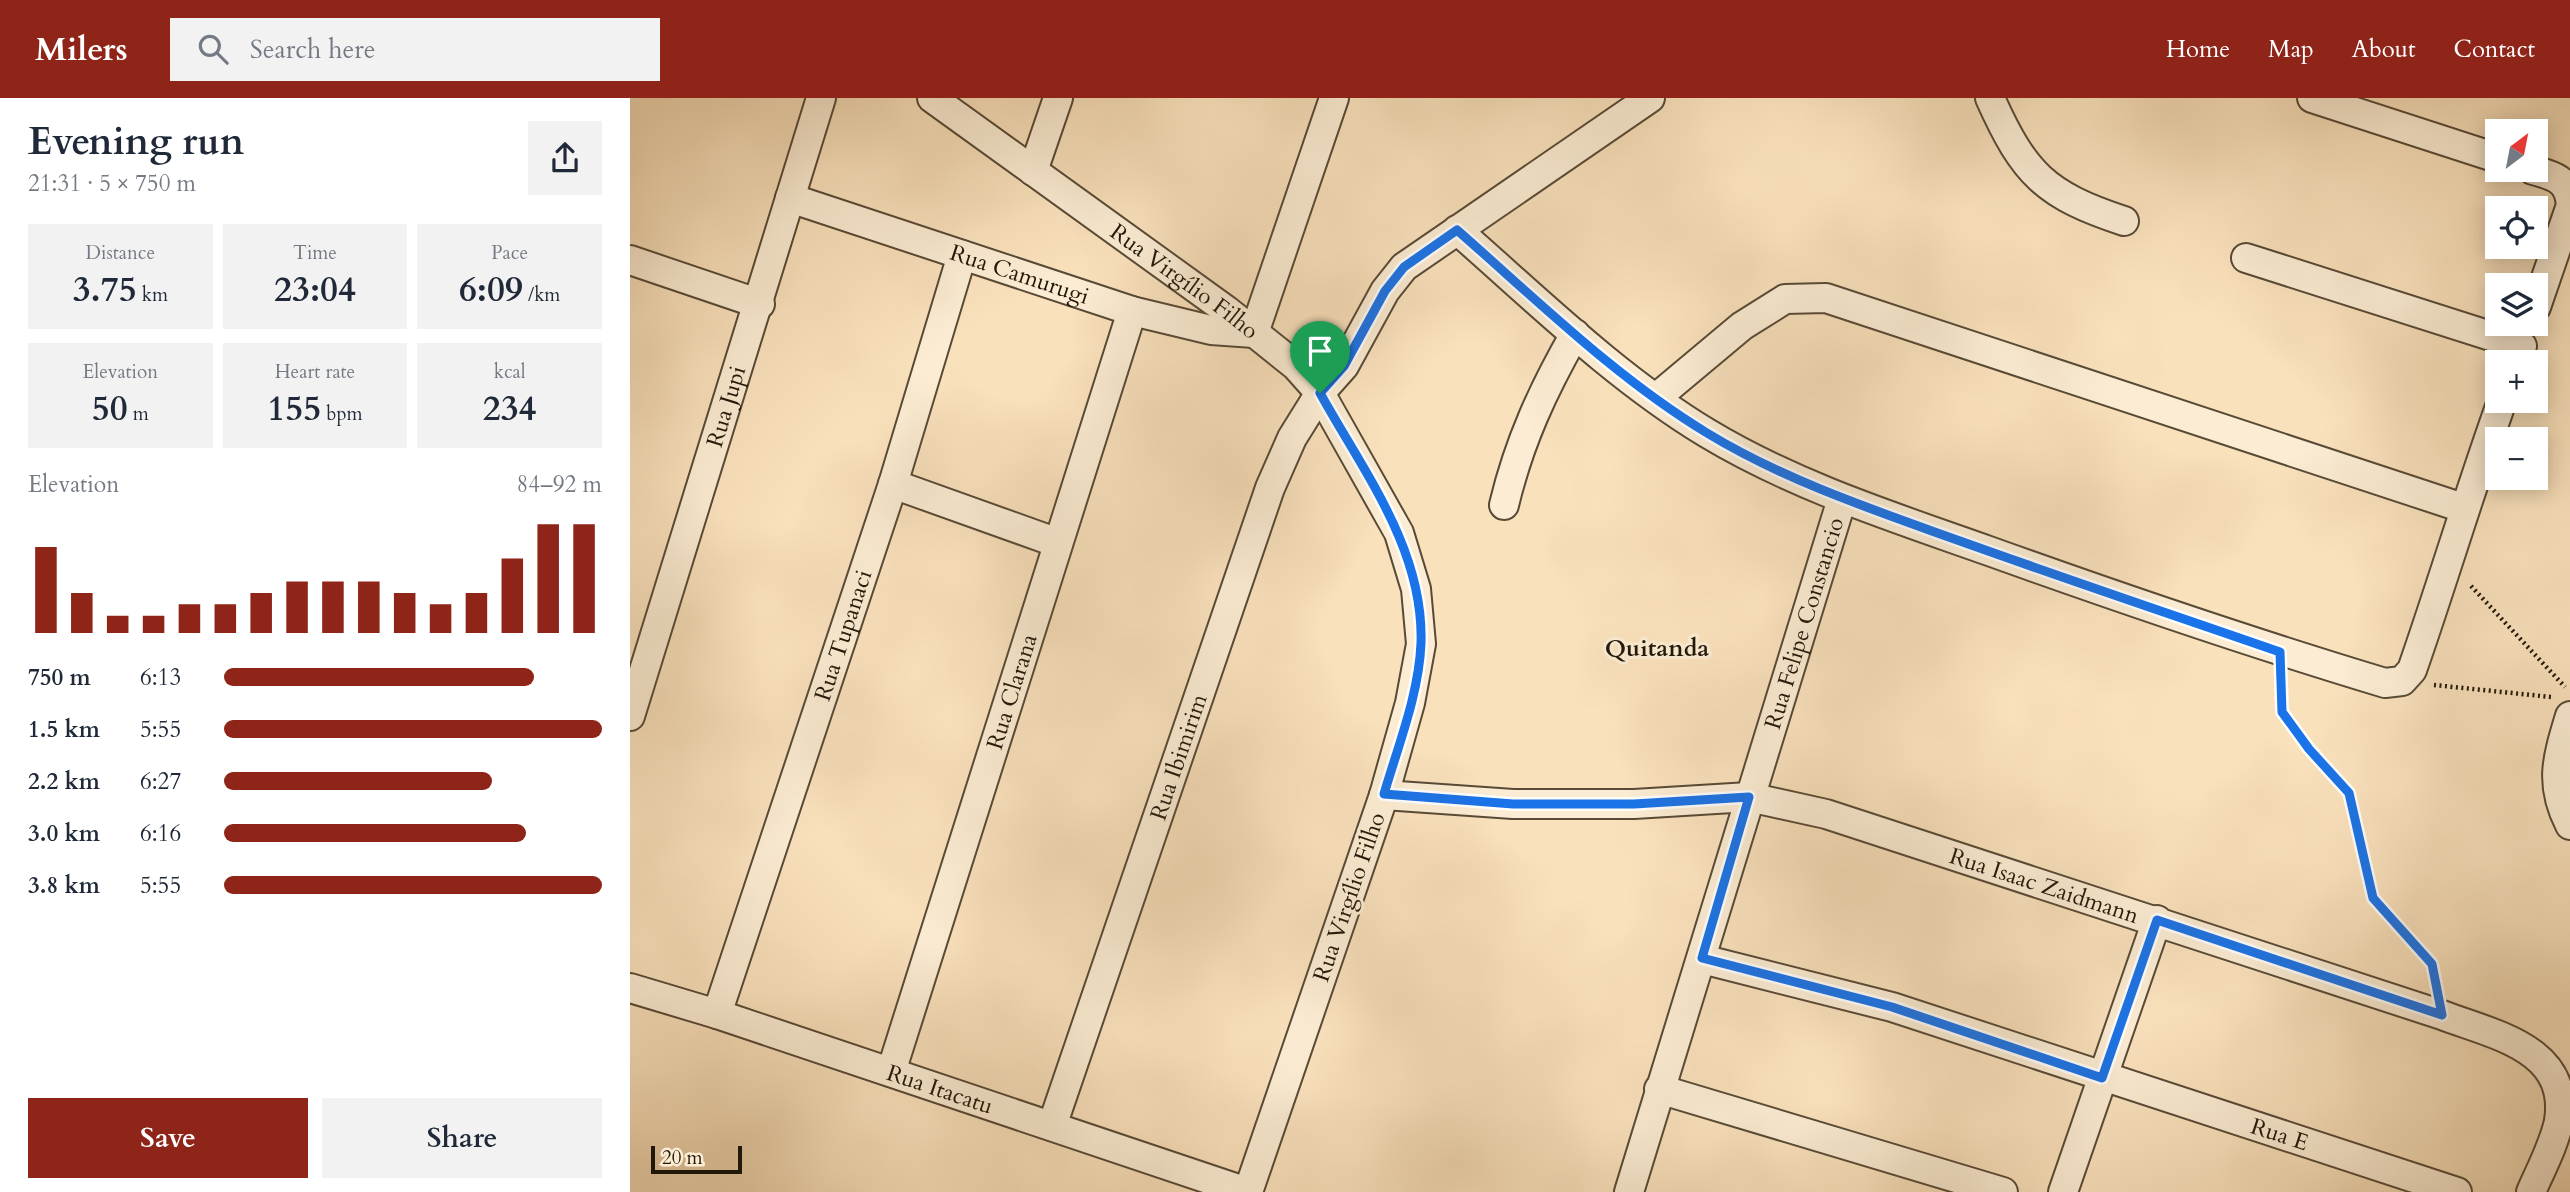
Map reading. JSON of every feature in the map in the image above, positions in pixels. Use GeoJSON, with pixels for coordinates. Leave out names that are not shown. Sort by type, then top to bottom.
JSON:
{"type":"FeatureCollection","features":[{"type":"Feature","properties":{"kind":"street","name":"Rua Jupi"},"geometry":{"type":"LineString","coordinates":[[630,716],[760,304],[821,98]]}},
{"type":"Feature","properties":{"kind":"street","name":"Rua Virgílio Filho"},"geometry":{"type":"LineString","coordinates":[[932,98],[1296,366],[1320,393],[1399,533],[1416,589],[1421,644],[1410,703],[1384,794],[1248,1192]]}},
{"type":"Feature","properties":{"kind":"street"},"geometry":{"type":"LineString","coordinates":[[1033,171],[1058,98]]}},
{"type":"Feature","properties":{"kind":"street"},"geometry":{"type":"LineString","coordinates":[[1254,333],[1334,98]]}},
{"type":"Feature","properties":{"kind":"street","name":"Rua Ibimirim"},"geometry":{"type":"LineString","coordinates":[[1052,1126],[1270,488],[1292,438],[1320,393],[1344,366],[1385,291],[1404,267],[1650,98]]}},
{"type":"Feature","properties":{"kind":"street"},"geometry":{"type":"LineString","coordinates":[[1990,98],[2033,175],[2059,196],[2124,221]]}},
{"type":"Feature","properties":{"kind":"street"},"geometry":{"type":"LineString","coordinates":[[2312,98],[2485,154]]}},
{"type":"Feature","properties":{"kind":"street"},"geometry":{"type":"LineString","coordinates":[[2548,175],[2559,179],[2567,186],[2569,214],[2548,273]]}},
{"type":"Feature","properties":{"kind":"street","name":"Rua Camurugi"},"geometry":{"type":"LineString","coordinates":[[790,198],[1132,310],[1211,330],[1254,333]]}},
{"type":"Feature","properties":{"kind":"street"},"geometry":{"type":"LineString","coordinates":[[1457,230],[1575,334],[1656,398],[1707,433],[1842,499]]}},
{"type":"Feature","properties":{"kind":"street","name":"Rua Tupanaci"},"geometry":{"type":"LineString","coordinates":[[717,1014],[893,484],[961,255]]}},
{"type":"Feature","properties":{"kind":"street"},"geometry":{"type":"LineString","coordinates":[[2246,258],[2522,344]]}},
{"type":"Feature","properties":{"kind":"street"},"geometry":{"type":"LineString","coordinates":[[630,260],[760,304]]}},
{"type":"Feature","properties":{"kind":"street"},"geometry":{"type":"LineString","coordinates":[[1656,398],[1742,326],[1784,299],[1826,298],[2463,508]]}},
{"type":"Feature","properties":{"kind":"street","name":"Rua Clarana"},"geometry":{"type":"LineString","coordinates":[[891,1072],[1132,310]]}},
{"type":"Feature","properties":{"kind":"street"},"geometry":{"type":"LineString","coordinates":[[1504,505],[1527,427],[1542,392],[1575,334]]}},
{"type":"Feature","properties":{"kind":"street"},"geometry":{"type":"LineString","coordinates":[[2402,681],[2412,670],[2449,562],[2463,508],[2498,413]]}},
{"type":"Feature","properties":{"kind":"street"},"geometry":{"type":"LineString","coordinates":[[893,484],[1058,543]]}},
{"type":"Feature","properties":{"kind":"street","name":"Rua Felipe Constancio"},"geometry":{"type":"LineString","coordinates":[[1629,1192],[1842,499],[2280,652],[2385,682],[2402,681]]}},
{"type":"Feature","properties":{"kind":"street"},"geometry":{"type":"LineString","coordinates":[[2565,724],[2555,776],[2559,804],[2570,825]]}},
{"type":"Feature","properties":{"kind":"street","name":"Rua Isaac Zaidmann"},"geometry":{"type":"LineString","coordinates":[[1384,794],[1513,804],[1634,804],[1749,797],[1826,814],[2442,1015],[2534,1051],[2554,1069],[2564,1092],[2565,1124],[2531,1192]]}},
{"type":"Feature","properties":{"kind":"street"},"geometry":{"type":"LineString","coordinates":[[2063,1192],[2157,920]]}},
{"type":"Feature","properties":{"kind":"street","name":"Rua E"},"geometry":{"type":"LineString","coordinates":[[1702,958],[1892,1007],[2102,1078],[2457,1192]]}},
{"type":"Feature","properties":{"kind":"street","name":"Rua Itacatu"},"geometry":{"type":"LineString","coordinates":[[630,988],[717,1014],[1248,1192]]}},
{"type":"Feature","properties":{"kind":"street"},"geometry":{"type":"LineString","coordinates":[[1659,1089],[2003,1192]]}},
{"type":"Feature","properties":{"kind":"path"},"geometry":{"type":"LineString","coordinates":[[2449,562],[2570,693]]}},
{"type":"Feature","properties":{"kind":"path"},"geometry":{"type":"LineString","coordinates":[[2280,652],[2282,712],[2309,749],[2349,793],[2373,898],[2432,964],[2442,1015]]}},
{"type":"Feature","properties":{"kind":"path"},"geometry":{"type":"LineString","coordinates":[[2402,681],[2565,724]]}},
{"type":"Feature","properties":{"kind":"district","name":"Quitanda"},"geometry":{"type":"Point","coordinates":[1657,648]}},
{"type":"Feature","properties":{"kind":"route"},"geometry":{"type":"LineString","coordinates":[[1457,230],[1575,334],[1656,398],[1707,433],[1763,463],[1842,499],[2280,652],[2282,712],[2309,749],[2349,793],[2373,898],[2432,964],[2442,1015],[2157,920],[2102,1078],[1892,1007],[1702,958],[1749,797],[1634,804],[1513,804],[1384,794],[1410,703],[1421,644],[1416,589],[1399,533],[1320,393],[1344,366],[1385,291],[1404,267],[1457,230]]}}]}
